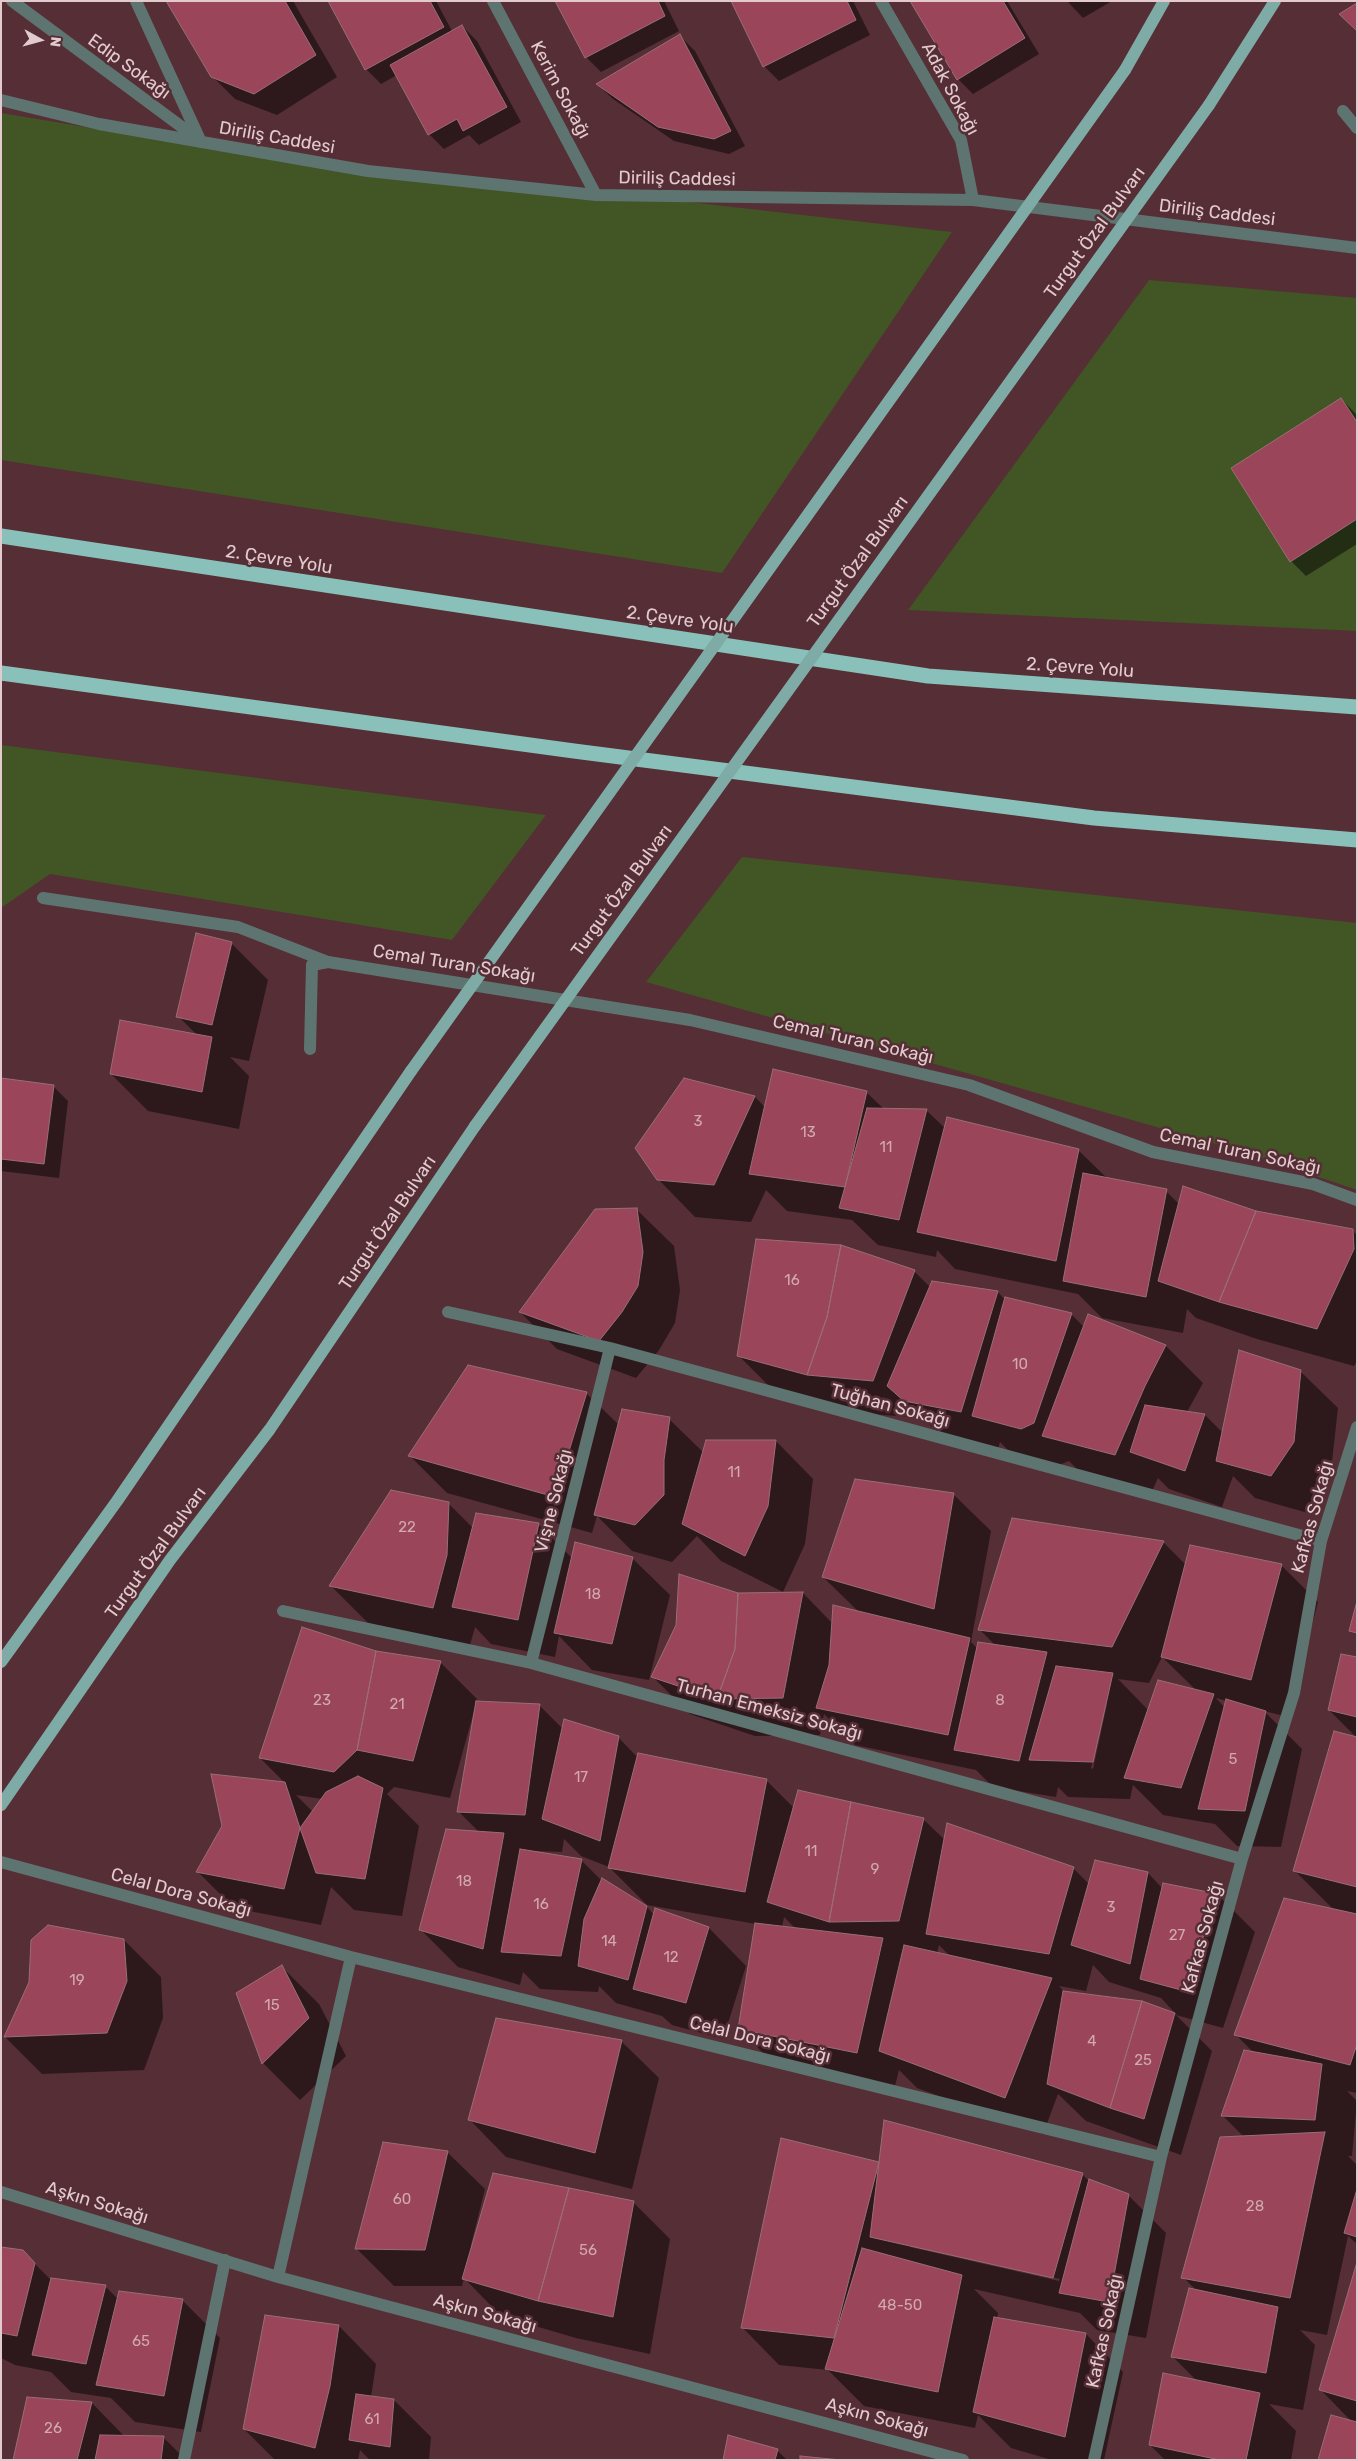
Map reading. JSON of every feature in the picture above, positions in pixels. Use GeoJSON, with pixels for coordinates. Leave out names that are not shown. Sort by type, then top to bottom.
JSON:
{"type":"FeatureCollection","features":[{"type":"Feature","properties":{"kind":"highway","name":"2. Çevre Yolu"},"geometry":{"type":"LineString","coordinates":[[1,536],[928,676],[1357,707]]}},
{"type":"Feature","properties":{"kind":"highway"},"geometry":{"type":"LineString","coordinates":[[1,673],[564,750],[1094,818],[1357,840]]}},
{"type":"Feature","properties":{"kind":"main road"},"geometry":{"type":"LineString","coordinates":[[1,1662],[117,1501],[411,1071],[1125,70],[1164,1]]}},
{"type":"Feature","properties":{"kind":"main road","name":"Turgut Özal Bulvarı"},"geometry":{"type":"LineString","coordinates":[[1,1804],[180,1547],[270,1429],[475,1126],[1209,105],[1276,1]]}},
{"type":"Feature","properties":{"kind":"street","name":"Edip Sokağı"},"geometry":{"type":"LineString","coordinates":[[12,1],[202,142]]}},
{"type":"Feature","properties":{"kind":"street"},"geometry":{"type":"LineString","coordinates":[[136,1],[202,142]]}},
{"type":"Feature","properties":{"kind":"street","name":"Kerim Sokağı"},"geometry":{"type":"LineString","coordinates":[[493,1],[596,195]]}},
{"type":"Feature","properties":{"kind":"street","name":"Adak Sokağı"},"geometry":{"type":"LineString","coordinates":[[881,1],[961,140],[973,200]]}},
{"type":"Feature","properties":{"kind":"street","name":"Diriliş Caddesi"},"geometry":{"type":"LineString","coordinates":[[1,100],[100,124],[368,171],[596,195],[973,200],[1357,248]]}},
{"type":"Feature","properties":{"kind":"street"},"geometry":{"type":"LineString","coordinates":[[1343,111],[1357,128]]}},
{"type":"Feature","properties":{"kind":"street","name":"Cemal Turan Sokağı"},"geometry":{"type":"LineString","coordinates":[[43,898],[238,927],[328,962],[699,1022],[969,1085],[1153,1152],[1313,1184],[1357,1200]]}},
{"type":"Feature","properties":{"kind":"street"},"geometry":{"type":"LineString","coordinates":[[310,1049],[312,965],[328,962]]}},
{"type":"Feature","properties":{"kind":"street","name":"Tuğhan Sokağı"},"geometry":{"type":"LineString","coordinates":[[448,1312],[610,1348],[1321,1541]]}},
{"type":"Feature","properties":{"kind":"street","name":"Vişne Sokağı"},"geometry":{"type":"LineString","coordinates":[[531,1663],[610,1348]]}},
{"type":"Feature","properties":{"kind":"street","name":"Kafkas Sokağı"},"geometry":{"type":"LineString","coordinates":[[1094,2460],[1161,2157],[1242,1859],[1294,1693],[1321,1541],[1357,1427]]}},
{"type":"Feature","properties":{"kind":"street","name":"Turhan Emeksiz Sokağı"},"geometry":{"type":"LineString","coordinates":[[283,1611],[531,1663],[1242,1859]]}},
{"type":"Feature","properties":{"kind":"street","name":"Celal Dora Sokağı"},"geometry":{"type":"LineString","coordinates":[[1,1862],[351,1957],[1161,2157]]}},
{"type":"Feature","properties":{"kind":"street"},"geometry":{"type":"LineString","coordinates":[[278,2277],[351,1957]]}},
{"type":"Feature","properties":{"kind":"street","name":"Aşkın Sokağı"},"geometry":{"type":"LineString","coordinates":[[1,2192],[278,2277],[963,2460]]}},
{"type":"Feature","properties":{"kind":"street"},"geometry":{"type":"LineString","coordinates":[[184,2460],[225,2260]]}},
{"type":"Feature","properties":{"kind":"green space"},"geometry":{"type":"Polygon","coordinates":[[[1,113],[207,147],[952,232],[722,573],[1,460],[1,113]]]}},
{"type":"Feature","properties":{"kind":"green space"},"geometry":{"type":"Polygon","coordinates":[[[1149,280],[1357,298],[1357,631],[908,610],[1149,280]]]}},
{"type":"Feature","properties":{"kind":"green space"},"geometry":{"type":"Polygon","coordinates":[[[1,745],[546,815],[452,940],[50,874],[1,908],[1,745]]]}},
{"type":"Feature","properties":{"kind":"green space"},"geometry":{"type":"Polygon","coordinates":[[[742,857],[1357,923],[1357,1190],[1248,1153],[646,982],[742,857]]]}},
{"type":"Feature","properties":{"kind":"building"},"geometry":{"type":"Polygon","coordinates":[[[166,1],[285,1],[316,55],[254,94],[211,77],[166,1]]]}},
{"type":"Feature","properties":{"kind":"building"},"geometry":{"type":"Polygon","coordinates":[[[328,1],[430,1],[444,27],[365,70],[328,1]]]}},
{"type":"Feature","properties":{"kind":"building"},"geometry":{"type":"Polygon","coordinates":[[[555,1],[658,1],[665,16],[585,58],[555,1]]]}},
{"type":"Feature","properties":{"kind":"building"},"geometry":{"type":"Polygon","coordinates":[[[731,1],[847,1],[856,20],[763,67],[731,1]]]}},
{"type":"Feature","properties":{"kind":"building"},"geometry":{"type":"Polygon","coordinates":[[[910,1],[1003,1],[1025,38],[957,80],[910,1]]]}},
{"type":"Feature","properties":{"kind":"building"},"geometry":{"type":"Polygon","coordinates":[[[1357,3],[1357,31],[1339,14],[1357,3]]]}},
{"type":"Feature","properties":{"kind":"building"},"geometry":{"type":"Polygon","coordinates":[[[462,25],[507,107],[463,131],[457,119],[428,135],[390,65],[462,25]]]}},
{"type":"Feature","properties":{"kind":"building"},"geometry":{"type":"Polygon","coordinates":[[[680,34],[731,131],[714,139],[658,127],[596,84],[680,34]]]}},
{"type":"Feature","properties":{"kind":"building"},"geometry":{"type":"Polygon","coordinates":[[[1341,398],[1357,422],[1357,519],[1290,562],[1231,468],[1341,398]]]}},
{"type":"Feature","properties":{"kind":"building"},"geometry":{"type":"Polygon","coordinates":[[[196,933],[232,942],[212,1025],[176,1017],[196,933]]]}},
{"type":"Feature","properties":{"kind":"building"},"geometry":{"type":"Polygon","coordinates":[[[120,1020],[212,1037],[202,1092],[110,1074],[120,1020]]]}},
{"type":"Feature","properties":{"kind":"building"},"geometry":{"type":"Polygon","coordinates":[[[773,1069],[867,1091],[845,1187],[749,1174],[773,1069]]]}},
{"type":"Feature","properties":{"kind":"building"},"geometry":{"type":"Polygon","coordinates":[[[1,1078],[54,1085],[44,1164],[1,1159],[1,1078]]]}},
{"type":"Feature","properties":{"kind":"building"},"geometry":{"type":"Polygon","coordinates":[[[684,1078],[755,1096],[714,1185],[657,1180],[635,1148],[684,1078]]]}},
{"type":"Feature","properties":{"kind":"building"},"geometry":{"type":"Polygon","coordinates":[[[867,1108],[927,1109],[899,1220],[839,1208],[867,1108]]]}},
{"type":"Feature","properties":{"kind":"building"},"geometry":{"type":"Polygon","coordinates":[[[947,1117],[1079,1149],[1056,1261],[917,1232],[947,1117]]]}},
{"type":"Feature","properties":{"kind":"building"},"geometry":{"type":"Polygon","coordinates":[[[1083,1173],[1167,1189],[1146,1297],[1063,1281],[1083,1173]]]}},
{"type":"Feature","properties":{"kind":"building"},"geometry":{"type":"Polygon","coordinates":[[[1183,1186],[1256,1211],[1219,1302],[1158,1281],[1183,1186]]]}},
{"type":"Feature","properties":{"kind":"building"},"geometry":{"type":"Polygon","coordinates":[[[637,1208],[643,1252],[638,1286],[622,1312],[599,1341],[519,1312],[595,1209],[637,1208]]]}},
{"type":"Feature","properties":{"kind":"building"},"geometry":{"type":"Polygon","coordinates":[[[1256,1211],[1353,1229],[1354,1249],[1317,1329],[1219,1302],[1256,1211]]]}},
{"type":"Feature","properties":{"kind":"building"},"geometry":{"type":"Polygon","coordinates":[[[756,1239],[841,1245],[827,1317],[807,1375],[737,1356],[756,1239]]]}},
{"type":"Feature","properties":{"kind":"building"},"geometry":{"type":"Polygon","coordinates":[[[841,1245],[915,1270],[873,1381],[807,1375],[827,1317],[841,1245]]]}},
{"type":"Feature","properties":{"kind":"building"},"geometry":{"type":"Polygon","coordinates":[[[932,1281],[998,1291],[961,1412],[904,1401],[887,1386],[932,1281]]]}},
{"type":"Feature","properties":{"kind":"building"},"geometry":{"type":"Polygon","coordinates":[[[1005,1297],[1072,1313],[1034,1423],[1021,1429],[972,1416],[1005,1297]]]}},
{"type":"Feature","properties":{"kind":"building"},"geometry":{"type":"Polygon","coordinates":[[[1088,1314],[1166,1345],[1145,1386],[1115,1455],[1042,1436],[1088,1314]]]}},
{"type":"Feature","properties":{"kind":"building"},"geometry":{"type":"Polygon","coordinates":[[[1239,1350],[1301,1370],[1294,1442],[1271,1476],[1216,1461],[1239,1350]]]}},
{"type":"Feature","properties":{"kind":"building"},"geometry":{"type":"Polygon","coordinates":[[[468,1365],[587,1392],[555,1497],[408,1456],[468,1365]]]}},
{"type":"Feature","properties":{"kind":"building"},"geometry":{"type":"Polygon","coordinates":[[[1145,1405],[1205,1414],[1185,1471],[1130,1452],[1145,1405]]]}},
{"type":"Feature","properties":{"kind":"building"},"geometry":{"type":"Polygon","coordinates":[[[622,1409],[670,1417],[664,1460],[664,1495],[635,1525],[594,1515],[622,1409]]]}},
{"type":"Feature","properties":{"kind":"building"},"geometry":{"type":"Polygon","coordinates":[[[706,1440],[776,1440],[768,1506],[745,1556],[682,1524],[706,1440]]]}},
{"type":"Feature","properties":{"kind":"building"},"geometry":{"type":"Polygon","coordinates":[[[855,1479],[954,1493],[934,1609],[822,1577],[855,1479]]]}},
{"type":"Feature","properties":{"kind":"building"},"geometry":{"type":"Polygon","coordinates":[[[391,1490],[449,1502],[447,1555],[433,1608],[329,1586],[391,1490]]]}},
{"type":"Feature","properties":{"kind":"building"},"geometry":{"type":"Polygon","coordinates":[[[476,1513],[539,1523],[518,1620],[452,1607],[476,1513]]]}},
{"type":"Feature","properties":{"kind":"building"},"geometry":{"type":"Polygon","coordinates":[[[1012,1518],[1164,1541],[1112,1647],[978,1630],[1012,1518]]]}},
{"type":"Feature","properties":{"kind":"building"},"geometry":{"type":"Polygon","coordinates":[[[575,1542],[633,1557],[612,1644],[554,1633],[575,1542]]]}},
{"type":"Feature","properties":{"kind":"building"},"geometry":{"type":"Polygon","coordinates":[[[1190,1545],[1282,1564],[1251,1680],[1161,1657],[1190,1545]]]}},
{"type":"Feature","properties":{"kind":"building"},"geometry":{"type":"Polygon","coordinates":[[[679,1574],[738,1593],[735,1649],[717,1699],[651,1677],[676,1625],[679,1574]]]}},
{"type":"Feature","properties":{"kind":"building"},"geometry":{"type":"Polygon","coordinates":[[[803,1592],[783,1698],[717,1699],[735,1649],[738,1593],[803,1592]]]}},
{"type":"Feature","properties":{"kind":"building"},"geometry":{"type":"Polygon","coordinates":[[[1357,1601],[1357,1633],[1349,1631],[1357,1601]]]}},
{"type":"Feature","properties":{"kind":"building"},"geometry":{"type":"Polygon","coordinates":[[[833,1605],[970,1638],[948,1735],[816,1708],[829,1665],[833,1605]]]}},
{"type":"Feature","properties":{"kind":"building"},"geometry":{"type":"Polygon","coordinates":[[[302,1627],[376,1651],[357,1750],[334,1772],[259,1758],[302,1627]]]}},
{"type":"Feature","properties":{"kind":"building"},"geometry":{"type":"Polygon","coordinates":[[[978,1642],[1047,1652],[1019,1761],[954,1750],[978,1642]]]}},
{"type":"Feature","properties":{"kind":"building"},"geometry":{"type":"Polygon","coordinates":[[[376,1651],[441,1661],[413,1761],[357,1750],[376,1651]]]}},
{"type":"Feature","properties":{"kind":"building"},"geometry":{"type":"Polygon","coordinates":[[[1341,1654],[1357,1657],[1357,1717],[1328,1710],[1341,1654]]]}},
{"type":"Feature","properties":{"kind":"building"},"geometry":{"type":"Polygon","coordinates":[[[1056,1666],[1113,1673],[1093,1762],[1029,1760],[1056,1666]]]}},
{"type":"Feature","properties":{"kind":"building"},"geometry":{"type":"Polygon","coordinates":[[[1158,1680],[1214,1694],[1181,1788],[1124,1778],[1158,1680]]]}},
{"type":"Feature","properties":{"kind":"building"},"geometry":{"type":"Polygon","coordinates":[[[1226,1699],[1266,1711],[1245,1811],[1198,1809],[1226,1699]]]}},
{"type":"Feature","properties":{"kind":"building"},"geometry":{"type":"Polygon","coordinates":[[[476,1701],[540,1704],[525,1815],[457,1812],[476,1701]]]}},
{"type":"Feature","properties":{"kind":"building"},"geometry":{"type":"Polygon","coordinates":[[[564,1719],[619,1736],[600,1841],[542,1819],[564,1719]]]}},
{"type":"Feature","properties":{"kind":"building"},"geometry":{"type":"Polygon","coordinates":[[[1334,1731],[1357,1737],[1357,1887],[1293,1871],[1334,1731]]]}},
{"type":"Feature","properties":{"kind":"building"},"geometry":{"type":"Polygon","coordinates":[[[638,1753],[767,1779],[745,1892],[608,1868],[638,1753]]]}},
{"type":"Feature","properties":{"kind":"building"},"geometry":{"type":"Polygon","coordinates":[[[211,1774],[285,1782],[300,1828],[284,1889],[196,1872],[222,1826],[211,1774]]]}},
{"type":"Feature","properties":{"kind":"building"},"geometry":{"type":"Polygon","coordinates":[[[358,1776],[383,1788],[365,1879],[316,1873],[300,1828],[326,1792],[358,1776]]]}},
{"type":"Feature","properties":{"kind":"building"},"geometry":{"type":"Polygon","coordinates":[[[798,1790],[851,1802],[829,1922],[767,1902],[798,1790]]]}},
{"type":"Feature","properties":{"kind":"building"},"geometry":{"type":"Polygon","coordinates":[[[851,1802],[924,1818],[899,1921],[829,1922],[851,1802]]]}},
{"type":"Feature","properties":{"kind":"building"},"geometry":{"type":"Polygon","coordinates":[[[947,1823],[1074,1867],[1049,1954],[926,1934],[947,1823]]]}},
{"type":"Feature","properties":{"kind":"building"},"geometry":{"type":"Polygon","coordinates":[[[446,1829],[504,1833],[483,1949],[419,1930],[446,1829]]]}},
{"type":"Feature","properties":{"kind":"building"},"geometry":{"type":"Polygon","coordinates":[[[520,1849],[582,1859],[561,1956],[501,1952],[520,1849]]]}},
{"type":"Feature","properties":{"kind":"building"},"geometry":{"type":"Polygon","coordinates":[[[1095,1860],[1148,1872],[1130,1964],[1071,1945],[1095,1860]]]}},
{"type":"Feature","properties":{"kind":"building"},"geometry":{"type":"Polygon","coordinates":[[[602,1878],[647,1906],[628,1980],[578,1966],[584,1919],[602,1878]]]}},
{"type":"Feature","properties":{"kind":"building"},"geometry":{"type":"Polygon","coordinates":[[[1163,1883],[1218,1894],[1185,1991],[1140,1979],[1163,1883]]]}},
{"type":"Feature","properties":{"kind":"building"},"geometry":{"type":"Polygon","coordinates":[[[1284,1898],[1357,1914],[1357,2044],[1350,2065],[1234,2035],[1284,1898]]]}},
{"type":"Feature","properties":{"kind":"building"},"geometry":{"type":"Polygon","coordinates":[[[655,1908],[709,1927],[686,2003],[633,1989],[655,1908]]]}},
{"type":"Feature","properties":{"kind":"building"},"geometry":{"type":"Polygon","coordinates":[[[755,1923],[883,1938],[857,2053],[738,2029],[755,1923]]]}},
{"type":"Feature","properties":{"kind":"building"},"geometry":{"type":"Polygon","coordinates":[[[48,1925],[124,1939],[127,1981],[107,2033],[4,2037],[29,1982],[31,1940],[48,1925]]]}},
{"type":"Feature","properties":{"kind":"building"},"geometry":{"type":"Polygon","coordinates":[[[904,1945],[1052,1978],[1005,2098],[879,2051],[904,1945]]]}},
{"type":"Feature","properties":{"kind":"building"},"geometry":{"type":"Polygon","coordinates":[[[282,1965],[309,2018],[262,2064],[236,1993],[282,1965]]]}},
{"type":"Feature","properties":{"kind":"building"},"geometry":{"type":"Polygon","coordinates":[[[1063,1991],[1142,2001],[1110,2108],[1047,2084],[1063,1991]]]}},
{"type":"Feature","properties":{"kind":"building"},"geometry":{"type":"Polygon","coordinates":[[[1142,2001],[1175,2013],[1144,2119],[1110,2108],[1142,2001]]]}},
{"type":"Feature","properties":{"kind":"building"},"geometry":{"type":"Polygon","coordinates":[[[496,2018],[622,2040],[595,2153],[468,2120],[496,2018]]]}},
{"type":"Feature","properties":{"kind":"building"},"geometry":{"type":"Polygon","coordinates":[[[1244,2050],[1322,2064],[1315,2120],[1221,2116],[1244,2050]]]}},
{"type":"Feature","properties":{"kind":"building"},"geometry":{"type":"Polygon","coordinates":[[[884,2120],[1083,2173],[1053,2278],[870,2237],[884,2120]]]}},
{"type":"Feature","properties":{"kind":"building"},"geometry":{"type":"Polygon","coordinates":[[[1325,2132],[1290,2298],[1181,2278],[1220,2137],[1325,2132]]]}},
{"type":"Feature","properties":{"kind":"building"},"geometry":{"type":"Polygon","coordinates":[[[781,2138],[879,2162],[834,2338],[741,2328],[781,2138]]]}},
{"type":"Feature","properties":{"kind":"building"},"geometry":{"type":"Polygon","coordinates":[[[383,2142],[448,2151],[425,2250],[355,2249],[383,2142]]]}},
{"type":"Feature","properties":{"kind":"building"},"geometry":{"type":"Polygon","coordinates":[[[493,2173],[569,2188],[538,2301],[462,2279],[493,2173]]]}},
{"type":"Feature","properties":{"kind":"building"},"geometry":{"type":"Polygon","coordinates":[[[1089,2179],[1129,2194],[1109,2302],[1059,2293],[1089,2179]]]}},
{"type":"Feature","properties":{"kind":"building"},"geometry":{"type":"Polygon","coordinates":[[[569,2188],[634,2201],[613,2317],[538,2301],[569,2188]]]}},
{"type":"Feature","properties":{"kind":"building"},"geometry":{"type":"Polygon","coordinates":[[[1357,2189],[1357,2237],[1344,2233],[1357,2189]]]}},
{"type":"Feature","properties":{"kind":"building"},"geometry":{"type":"Polygon","coordinates":[[[1,2247],[23,2250],[35,2263],[17,2336],[1,2333],[1,2247]]]}},
{"type":"Feature","properties":{"kind":"building"},"geometry":{"type":"Polygon","coordinates":[[[862,2248],[962,2275],[938,2392],[825,2369],[862,2248]]]}},
{"type":"Feature","properties":{"kind":"building"},"geometry":{"type":"Polygon","coordinates":[[[1357,2262],[1357,2401],[1319,2390],[1357,2262]]]}},
{"type":"Feature","properties":{"kind":"building"},"geometry":{"type":"Polygon","coordinates":[[[51,2278],[106,2285],[86,2364],[32,2355],[51,2278]]]}},
{"type":"Feature","properties":{"kind":"building"},"geometry":{"type":"Polygon","coordinates":[[[1189,2288],[1278,2307],[1266,2373],[1171,2357],[1189,2288]]]}},
{"type":"Feature","properties":{"kind":"building"},"geometry":{"type":"Polygon","coordinates":[[[119,2291],[183,2299],[164,2396],[96,2385],[119,2291]]]}},
{"type":"Feature","properties":{"kind":"building"},"geometry":{"type":"Polygon","coordinates":[[[265,2315],[339,2325],[330,2386],[315,2448],[243,2429],[265,2315]]]}},
{"type":"Feature","properties":{"kind":"building"},"geometry":{"type":"Polygon","coordinates":[[[994,2317],[1086,2333],[1065,2437],[973,2412],[994,2317]]]}},
{"type":"Feature","properties":{"kind":"building"},"geometry":{"type":"Polygon","coordinates":[[[1163,2373],[1260,2393],[1246,2460],[1220,2460],[1149,2445],[1163,2373]]]}},
{"type":"Feature","properties":{"kind":"building"},"geometry":{"type":"Polygon","coordinates":[[[356,2394],[394,2399],[390,2447],[349,2440],[356,2394]]]}},
{"type":"Feature","properties":{"kind":"building"},"geometry":{"type":"Polygon","coordinates":[[[27,2397],[92,2402],[77,2460],[13,2460],[27,2397]]]}},
{"type":"Feature","properties":{"kind":"building"},"geometry":{"type":"Polygon","coordinates":[[[1331,2415],[1357,2422],[1357,2460],[1318,2460],[1331,2415]]]}},
{"type":"Feature","properties":{"kind":"building"},"geometry":{"type":"Polygon","coordinates":[[[100,2435],[164,2436],[161,2460],[95,2460],[100,2435]]]}},
{"type":"Feature","properties":{"kind":"building"},"geometry":{"type":"Polygon","coordinates":[[[728,2435],[778,2449],[775,2460],[723,2460],[728,2435]]]}},
{"type":"Feature","properties":{"kind":"building"},"geometry":{"type":"Polygon","coordinates":[[[800,2456],[841,2460],[800,2460],[800,2456]]]}}]}
